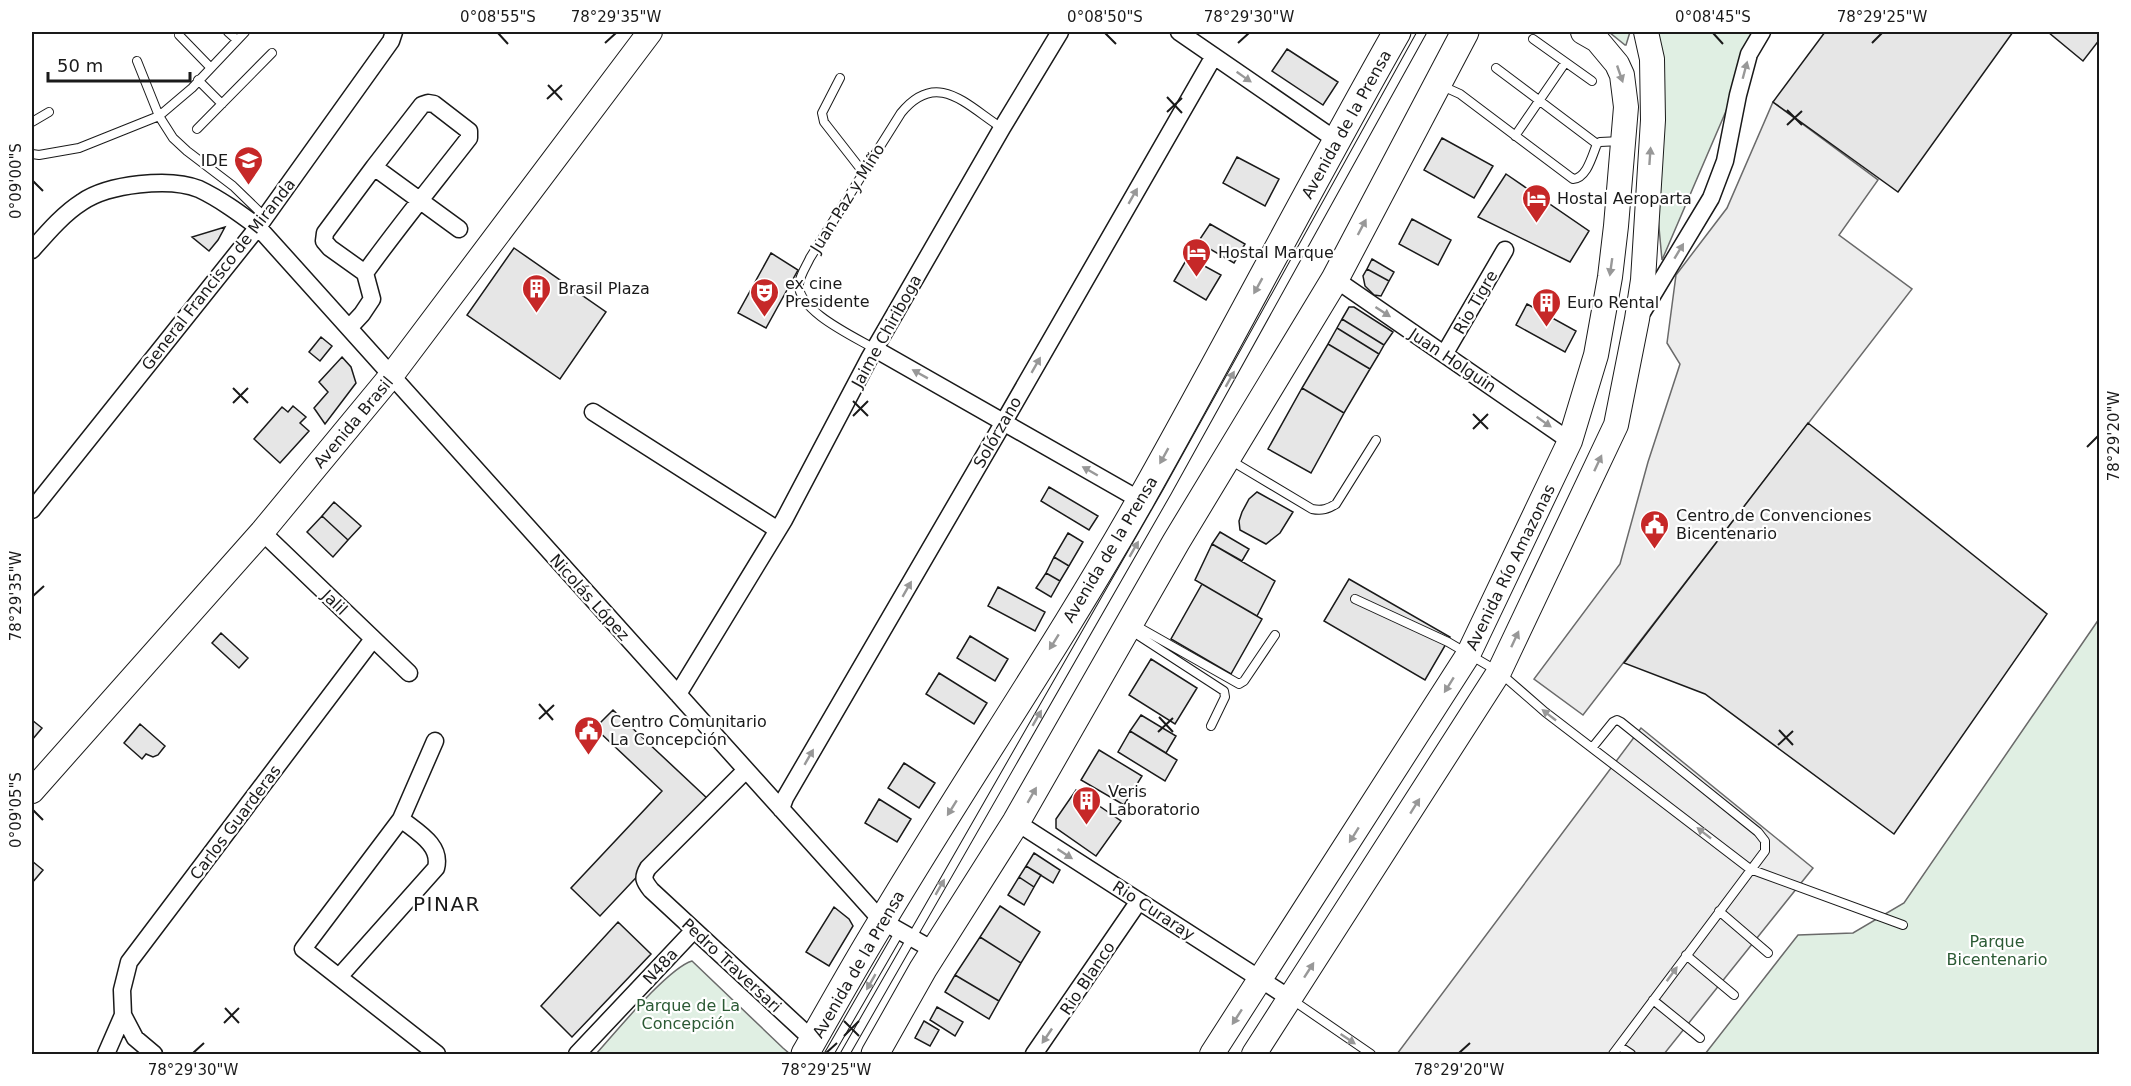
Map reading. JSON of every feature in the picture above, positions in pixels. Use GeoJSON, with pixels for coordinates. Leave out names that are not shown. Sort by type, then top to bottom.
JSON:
{"type":"FeatureCollection","features":[{"type":"Feature","properties":{"kind":"main road","name":"Avenida Brasil"},"geometry":{"type":"LineString","coordinates":[[32,791],[262,532],[391,376],[650,32]]}},
{"type":"Feature","properties":{"kind":"main road","name":"Avenida de la Prensa"},"geometry":{"type":"LineString","coordinates":[[816,1050],[897,930],[1140,500],[1397,32]]}},
{"type":"Feature","properties":{"kind":"main road"},"geometry":{"type":"LineString","coordinates":[[875,1054],[935,951],[1016,822],[1128,625],[1335,279],[1465,32]]}},
{"type":"Feature","properties":{"kind":"main road"},"geometry":{"type":"LineString","coordinates":[[1452,56],[1485,32]]}},
{"type":"Feature","properties":{"kind":"main road","name":"Avenida Río Amazonas"},"geometry":{"type":"LineString","coordinates":[[1212,1054],[1468,655],[1570,441],[1596,355],[1616,226],[1626,107],[1622,75],[1598,40],[1582,32]]}},
{"type":"Feature","properties":{"kind":"main road","name":"Avenida Río Amazonas"},"geometry":{"type":"LineString","coordinates":[[1254,1054],[1499,672],[1616,425],[1638,319],[1642,280],[1653,120],[1652,59],[1646,32]]}},
{"type":"Feature","properties":{"kind":"street","name":"General Francisco de Miranda"},"geometry":{"type":"LineString","coordinates":[[32,510],[261,222],[391,42],[394,32]]}},
{"type":"Feature","properties":{"kind":"street","name":"Jaime Chiriboga"},"geometry":{"type":"LineString","coordinates":[[678,694],[778,530],[875,349],[1060,32]]}},
{"type":"Feature","properties":{"kind":"street"},"geometry":{"type":"LineString","coordinates":[[1179,32],[1336,140]]}},
{"type":"Feature","properties":{"kind":"street"},"geometry":{"type":"LineString","coordinates":[[1638,319],[1711,198],[1725,161],[1749,54],[1762,32]]}},
{"type":"Feature","properties":{"kind":"street","name":"Solórzano"},"geometry":{"type":"LineString","coordinates":[[781,809],[791,787],[1214,56]]}},
{"type":"Feature","properties":{"kind":"street"},"geometry":{"type":"LineString","coordinates":[[349,328],[372,299],[365,273],[330,248],[324,241],[325,233],[422,105],[434,104],[470,135],[365,273]]}},
{"type":"Feature","properties":{"kind":"street"},"geometry":{"type":"LineString","coordinates":[[375,167],[459,229]]}},
{"type":"Feature","properties":{"kind":"street","name":"Nicolás López"},"geometry":{"type":"LineString","coordinates":[[32,250],[60,220],[81,202],[101,192],[137,185],[164,184],[196,188],[261,222],[391,376],[781,809],[897,930],[935,951]]}},
{"type":"Feature","properties":{"kind":"street","name":"Rio Tigre"},"geometry":{"type":"LineString","coordinates":[[1445,353],[1505,250]]}},
{"type":"Feature","properties":{"kind":"street","name":"Juan Holguin"},"geometry":{"type":"LineString","coordinates":[[1335,279],[1570,441]]}},
{"type":"Feature","properties":{"kind":"street","name":"Juan Paz y Miño"},"geometry":{"type":"LineString","coordinates":[[875,349],[1140,500]]}},
{"type":"Feature","properties":{"kind":"street"},"geometry":{"type":"LineString","coordinates":[[593,412],[778,530]]}},
{"type":"Feature","properties":{"kind":"street","name":"Jalil"},"geometry":{"type":"LineString","coordinates":[[262,532],[409,673]]}},
{"type":"Feature","properties":{"kind":"street","name":"Carlos Guarderas"},"geometry":{"type":"LineString","coordinates":[[106,1054],[123,1015],[122,990],[129,962],[373,639]]}},
{"type":"Feature","properties":{"kind":"street"},"geometry":{"type":"LineString","coordinates":[[435,741],[401,819],[303,949],[437,1054]]}},
{"type":"Feature","properties":{"kind":"street","name":"Pedro Traversari"},"geometry":{"type":"LineString","coordinates":[[746,770],[648,868],[644,877],[651,890],[816,1050]]}},
{"type":"Feature","properties":{"kind":"street"},"geometry":{"type":"LineString","coordinates":[[339,977],[436,868],[437,854],[433,846],[401,819]]}},
{"type":"Feature","properties":{"kind":"street","name":"Rio Curaray"},"geometry":{"type":"LineString","coordinates":[[1016,822],[1291,999]]}},
{"type":"Feature","properties":{"kind":"street","name":"Rio Blanco"},"geometry":{"type":"LineString","coordinates":[[1034,1054],[1139,901]]}},
{"type":"Feature","properties":{"kind":"street","name":"N48a"},"geometry":{"type":"LineString","coordinates":[[577,1054],[694,930]]}},
{"type":"Feature","properties":{"kind":"street"},"geometry":{"type":"LineString","coordinates":[[123,1015],[135,1038],[154,1054]]}},
{"type":"Feature","properties":{"kind":"lane"},"geometry":{"type":"LineString","coordinates":[[228,32],[237,40]]}},
{"type":"Feature","properties":{"kind":"lane"},"geometry":{"type":"LineString","coordinates":[[32,154],[39,155],[79,148],[159,116],[177,102],[245,32]]}},
{"type":"Feature","properties":{"kind":"lane"},"geometry":{"type":"LineString","coordinates":[[845,1054],[897,930],[1173,482],[1422,32]]}},
{"type":"Feature","properties":{"kind":"lane"},"geometry":{"type":"LineString","coordinates":[[179,35],[211,68]]}},
{"type":"Feature","properties":{"kind":"lane"},"geometry":{"type":"LineString","coordinates":[[1533,39],[1592,81]]}},
{"type":"Feature","properties":{"kind":"lane"},"geometry":{"type":"LineString","coordinates":[[197,129],[272,53]]}},
{"type":"Feature","properties":{"kind":"lane"},"geometry":{"type":"LineString","coordinates":[[137,61],[159,116],[173,138],[233,186],[261,222]]}},
{"type":"Feature","properties":{"kind":"lane"},"geometry":{"type":"LineString","coordinates":[[1515,136],[1565,63]]}},
{"type":"Feature","properties":{"kind":"lane"},"geometry":{"type":"LineString","coordinates":[[1496,68],[1597,144]]}},
{"type":"Feature","properties":{"kind":"lane"},"geometry":{"type":"LineString","coordinates":[[840,78],[822,113],[824,122],[863,172]]}},
{"type":"Feature","properties":{"kind":"lane"},"geometry":{"type":"LineString","coordinates":[[198,80],[222,104]]}},
{"type":"Feature","properties":{"kind":"lane"},"geometry":{"type":"LineString","coordinates":[[1437,83],[1460,94],[1573,179],[1578,179],[1584,174],[1597,144],[1623,141]]}},
{"type":"Feature","properties":{"kind":"lane","name":"Juan Paz y Miño"},"geometry":{"type":"LineString","coordinates":[[875,349],[825,319],[811,307],[800,292],[799,281],[810,258],[901,114],[909,104],[925,93],[936,92],[951,95],[1002,128]]}},
{"type":"Feature","properties":{"kind":"lane"},"geometry":{"type":"LineString","coordinates":[[32,122],[49,112]]}},
{"type":"Feature","properties":{"kind":"lane"},"geometry":{"type":"LineString","coordinates":[[1227,458],[1319,511],[1336,504],[1376,440]]}},
{"type":"Feature","properties":{"kind":"lane"},"geometry":{"type":"LineString","coordinates":[[1354,599],[1448,642],[1499,672],[1545,712],[1750,869],[1903,925]]}},
{"type":"Feature","properties":{"kind":"lane"},"geometry":{"type":"LineString","coordinates":[[1128,625],[1239,684],[1244,681],[1275,635]]}},
{"type":"Feature","properties":{"kind":"lane"},"geometry":{"type":"LineString","coordinates":[[1128,625],[1224,691],[1226,697],[1211,726]]}},
{"type":"Feature","properties":{"kind":"lane"},"geometry":{"type":"LineString","coordinates":[[1592,748],[1613,722],[1621,722],[1758,832],[1765,841],[1765,851],[1613,1054]]}},
{"type":"Feature","properties":{"kind":"lane"},"geometry":{"type":"LineString","coordinates":[[1719,911],[1768,953]]}},
{"type":"Feature","properties":{"kind":"lane"},"geometry":{"type":"LineString","coordinates":[[1686,955],[1734,995]]}},
{"type":"Feature","properties":{"kind":"lane"},"geometry":{"type":"LineString","coordinates":[[1291,999],[1371,1054]]}},
{"type":"Feature","properties":{"kind":"lane"},"geometry":{"type":"LineString","coordinates":[[1653,1000],[1700,1038]]}},
{"type":"Feature","properties":{"kind":"lane"},"geometry":{"type":"LineString","coordinates":[[1619,1046],[1631,1054]]}},
{"type":"Feature","properties":{"kind":"green space"},"geometry":{"type":"Polygon","coordinates":[[[1609,32],[1630,32],[1626,45],[1625,45],[1609,32]]]}},
{"type":"Feature","properties":{"kind":"green space"},"geometry":{"type":"Polygon","coordinates":[[[1641,32],[1760,32],[1662,260],[1641,32]]]}},
{"type":"Feature","properties":{"kind":"green space","name":"Parque Bicentenario"},"geometry":{"type":"Polygon","coordinates":[[[2099,619],[2099,1054],[1705,1054],[1798,935],[1853,933],[1904,903],[2099,619]]]}},
{"type":"Feature","properties":{"kind":"green space","name":"Parque de La Concepción"},"geometry":{"type":"Polygon","coordinates":[[[692,961],[790,1054],[596,1054],[656,988],[682,966],[692,961]]]}},
{"type":"Feature","properties":{"kind":"shaded area"},"geometry":{"type":"Polygon","coordinates":[[[1773,102],[1878,180],[1839,235],[1912,289],[1583,715],[1534,679],[1620,564],[1648,462],[1680,364],[1667,343],[1676,275],[1727,208],[1773,102]]]}},
{"type":"Feature","properties":{"kind":"shaded area"},"geometry":{"type":"Polygon","coordinates":[[[1641,728],[1813,868],[1664,1054],[1397,1054],[1641,728]]]}},
{"type":"Feature","properties":{"kind":"building"},"geometry":{"type":"Polygon","coordinates":[[[1825,32],[2013,32],[1898,192],[1773,102],[1825,32]]]}},
{"type":"Feature","properties":{"kind":"building"},"geometry":{"type":"Polygon","coordinates":[[[2048,32],[2100,32],[2100,39],[2083,61],[2048,32]]]}},
{"type":"Feature","properties":{"kind":"building"},"geometry":{"type":"Polygon","coordinates":[[[1287,49],[1338,82],[1323,105],[1272,71],[1287,49]]]}},
{"type":"Feature","properties":{"kind":"building"},"geometry":{"type":"Polygon","coordinates":[[[1442,138],[1493,166],[1474,198],[1424,170],[1442,138]]]}},
{"type":"Feature","properties":{"kind":"building"},"geometry":{"type":"Polygon","coordinates":[[[1237,157],[1279,179],[1265,206],[1223,183],[1237,157]]]}},
{"type":"Feature","properties":{"kind":"building","name":"Hostal Aeroparta"},"geometry":{"type":"Polygon","coordinates":[[[1506,174],[1589,231],[1570,262],[1478,217],[1506,174]]]}},
{"type":"Feature","properties":{"kind":"building"},"geometry":{"type":"Polygon","coordinates":[[[1412,219],[1451,240],[1438,265],[1399,244],[1412,219]]]}},
{"type":"Feature","properties":{"kind":"building"},"geometry":{"type":"Polygon","coordinates":[[[1210,224],[1245,244],[1234,263],[1198,242],[1210,224]]]}},
{"type":"Feature","properties":{"kind":"building"},"geometry":{"type":"Polygon","coordinates":[[[225,227],[209,251],[192,237],[225,227]]]}},
{"type":"Feature","properties":{"kind":"building","name":"Brasil Plaza"},"geometry":{"type":"Polygon","coordinates":[[[514,248],[606,312],[560,379],[467,315],[514,248]]]}},
{"type":"Feature","properties":{"kind":"building"},"geometry":{"type":"Polygon","coordinates":[[[771,253],[798,270],[766,328],[738,313],[771,253]]]}},
{"type":"Feature","properties":{"kind":"building","name":"Hostal Marque"},"geometry":{"type":"Polygon","coordinates":[[[1188,257],[1221,275],[1206,300],[1174,281],[1188,257]]]}},
{"type":"Feature","properties":{"kind":"building"},"geometry":{"type":"Polygon","coordinates":[[[1372,259],[1394,272],[1389,281],[1367,269],[1372,259]]]}},
{"type":"Feature","properties":{"kind":"building"},"geometry":{"type":"Polygon","coordinates":[[[1367,269],[1389,281],[1381,296],[1374,295],[1365,286],[1363,276],[1367,269]]]}},
{"type":"Feature","properties":{"kind":"building","name":"Euro Rental"},"geometry":{"type":"Polygon","coordinates":[[[1527,304],[1576,331],[1565,352],[1516,325],[1527,304]]]}},
{"type":"Feature","properties":{"kind":"building"},"geometry":{"type":"Polygon","coordinates":[[[1349,307],[1354,307],[1393,332],[1384,345],[1342,319],[1349,307]]]}},
{"type":"Feature","properties":{"kind":"building"},"geometry":{"type":"Polygon","coordinates":[[[1342,319],[1384,345],[1379,354],[1337,328],[1342,319]]]}},
{"type":"Feature","properties":{"kind":"building"},"geometry":{"type":"Polygon","coordinates":[[[1337,328],[1379,354],[1370,369],[1328,344],[1337,328]]]}},
{"type":"Feature","properties":{"kind":"building"},"geometry":{"type":"Polygon","coordinates":[[[321,337],[332,346],[320,361],[309,352],[321,337]]]}},
{"type":"Feature","properties":{"kind":"building"},"geometry":{"type":"Polygon","coordinates":[[[1328,344],[1370,369],[1344,413],[1302,388],[1328,344]]]}},
{"type":"Feature","properties":{"kind":"building"},"geometry":{"type":"Polygon","coordinates":[[[342,357],[351,367],[356,383],[325,424],[314,408],[328,392],[319,382],[342,357]]]}},
{"type":"Feature","properties":{"kind":"building"},"geometry":{"type":"Polygon","coordinates":[[[1302,388],[1344,413],[1311,473],[1268,449],[1302,388]]]}},
{"type":"Feature","properties":{"kind":"building"},"geometry":{"type":"Polygon","coordinates":[[[293,406],[306,417],[300,423],[309,431],[280,463],[254,439],[282,407],[288,412],[293,406]]]}},
{"type":"Feature","properties":{"kind":"building"},"geometry":{"type":"Polygon","coordinates":[[[1808,423],[2047,614],[1894,834],[1705,694],[1624,663],[1808,423]]]}},
{"type":"Feature","properties":{"kind":"building"},"geometry":{"type":"Polygon","coordinates":[[[1049,487],[1098,516],[1089,530],[1041,501],[1049,487]]]}},
{"type":"Feature","properties":{"kind":"building"},"geometry":{"type":"Polygon","coordinates":[[[1257,492],[1293,512],[1280,533],[1266,544],[1240,530],[1239,521],[1242,512],[1249,499],[1257,492]]]}},
{"type":"Feature","properties":{"kind":"building"},"geometry":{"type":"Polygon","coordinates":[[[334,502],[361,526],[348,540],[322,516],[334,502]]]}},
{"type":"Feature","properties":{"kind":"building"},"geometry":{"type":"Polygon","coordinates":[[[322,516],[348,540],[333,557],[307,532],[322,516]]]}},
{"type":"Feature","properties":{"kind":"building"},"geometry":{"type":"Polygon","coordinates":[[[1220,532],[1249,549],[1242,561],[1212,544],[1220,532]]]}},
{"type":"Feature","properties":{"kind":"building"},"geometry":{"type":"Polygon","coordinates":[[[1068,533],[1083,542],[1069,566],[1054,557],[1068,533]]]}},
{"type":"Feature","properties":{"kind":"building"},"geometry":{"type":"Polygon","coordinates":[[[1212,544],[1275,581],[1257,616],[1195,580],[1212,544]]]}},
{"type":"Feature","properties":{"kind":"building"},"geometry":{"type":"Polygon","coordinates":[[[1054,557],[1069,566],[1060,581],[1046,573],[1054,557]]]}},
{"type":"Feature","properties":{"kind":"building"},"geometry":{"type":"Polygon","coordinates":[[[1046,573],[1060,581],[1051,597],[1036,588],[1046,573]]]}},
{"type":"Feature","properties":{"kind":"building"},"geometry":{"type":"Polygon","coordinates":[[[1349,579],[1450,637],[1425,680],[1324,621],[1349,579]]]}},
{"type":"Feature","properties":{"kind":"building"},"geometry":{"type":"Polygon","coordinates":[[[1202,584],[1262,619],[1231,674],[1171,639],[1202,584]]]}},
{"type":"Feature","properties":{"kind":"building"},"geometry":{"type":"Polygon","coordinates":[[[998,587],[1045,612],[1035,631],[988,606],[998,587]]]}},
{"type":"Feature","properties":{"kind":"building"},"geometry":{"type":"Polygon","coordinates":[[[221,633],[248,658],[239,668],[212,643],[221,633]]]}},
{"type":"Feature","properties":{"kind":"building"},"geometry":{"type":"Polygon","coordinates":[[[970,636],[1008,659],[995,681],[957,658],[970,636]]]}},
{"type":"Feature","properties":{"kind":"building"},"geometry":{"type":"Polygon","coordinates":[[[1151,659],[1197,688],[1175,724],[1129,695],[1151,659]]]}},
{"type":"Feature","properties":{"kind":"building"},"geometry":{"type":"Polygon","coordinates":[[[939,673],[987,703],[974,724],[926,694],[939,673]]]}},
{"type":"Feature","properties":{"kind":"building"},"geometry":{"type":"Polygon","coordinates":[[[613,710],[709,800],[600,916],[571,888],[662,791],[595,728],[613,710]]]}},
{"type":"Feature","properties":{"kind":"building"},"geometry":{"type":"Polygon","coordinates":[[[1141,715],[1176,736],[1166,753],[1130,731],[1141,715]]]}},
{"type":"Feature","properties":{"kind":"building"},"geometry":{"type":"Polygon","coordinates":[[[32,720],[42,728],[32,740],[32,720]]]}},
{"type":"Feature","properties":{"kind":"building"},"geometry":{"type":"Polygon","coordinates":[[[140,724],[165,746],[158,755],[153,757],[146,754],[142,759],[124,743],[140,724]]]}},
{"type":"Feature","properties":{"kind":"building"},"geometry":{"type":"Polygon","coordinates":[[[1130,731],[1177,760],[1165,781],[1118,752],[1130,731]]]}},
{"type":"Feature","properties":{"kind":"building"},"geometry":{"type":"Polygon","coordinates":[[[1099,750],[1142,776],[1124,805],[1081,780],[1099,750]]]}},
{"type":"Feature","properties":{"kind":"building"},"geometry":{"type":"Polygon","coordinates":[[[904,763],[935,783],[919,808],[888,788],[904,763]]]}},
{"type":"Feature","properties":{"kind":"building","name":"Veris Laboratorio"},"geometry":{"type":"Polygon","coordinates":[[[1076,790],[1121,821],[1096,856],[1056,828],[1056,819],[1076,790]]]}},
{"type":"Feature","properties":{"kind":"building"},"geometry":{"type":"Polygon","coordinates":[[[879,799],[911,819],[897,842],[865,823],[879,799]]]}},
{"type":"Feature","properties":{"kind":"building"},"geometry":{"type":"Polygon","coordinates":[[[1034,853],[1060,870],[1053,883],[1026,866],[1034,853]]]}},
{"type":"Feature","properties":{"kind":"building"},"geometry":{"type":"Polygon","coordinates":[[[32,861],[43,870],[32,883],[32,861]]]}},
{"type":"Feature","properties":{"kind":"building"},"geometry":{"type":"Polygon","coordinates":[[[1026,866],[1041,875],[1034,887],[1019,877],[1026,866]]]}},
{"type":"Feature","properties":{"kind":"building"},"geometry":{"type":"Polygon","coordinates":[[[1019,877],[1034,887],[1024,905],[1008,895],[1019,877]]]}},
{"type":"Feature","properties":{"kind":"building"},"geometry":{"type":"Polygon","coordinates":[[[1000,906],[1040,932],[1021,963],[980,937],[1000,906]]]}},
{"type":"Feature","properties":{"kind":"building"},"geometry":{"type":"Polygon","coordinates":[[[834,907],[849,919],[853,926],[829,966],[806,952],[834,907]]]}},
{"type":"Feature","properties":{"kind":"building"},"geometry":{"type":"Polygon","coordinates":[[[618,922],[651,954],[572,1037],[541,1006],[618,922]]]}},
{"type":"Feature","properties":{"kind":"building"},"geometry":{"type":"Polygon","coordinates":[[[980,937],[1021,963],[999,1001],[955,975],[980,937]]]}},
{"type":"Feature","properties":{"kind":"building"},"geometry":{"type":"Polygon","coordinates":[[[955,975],[999,1001],[989,1019],[945,992],[955,975]]]}},
{"type":"Feature","properties":{"kind":"building"},"geometry":{"type":"Polygon","coordinates":[[[937,1007],[963,1022],[955,1036],[930,1020],[937,1007]]]}},
{"type":"Feature","properties":{"kind":"building"},"geometry":{"type":"Polygon","coordinates":[[[924,1021],[939,1030],[930,1046],[915,1038],[924,1021]]]}},
{"type":"Feature","properties":{"kind":"place","name":"IDE"},"geometry":{"type":"Point","coordinates":[249,186]}},
{"type":"Feature","properties":{"kind":"place","name":"Hostal Aeroparta"},"geometry":{"type":"Point","coordinates":[1536,224]}},
{"type":"Feature","properties":{"kind":"place","name":"Hostal Marque"},"geometry":{"type":"Point","coordinates":[1197,278]}},
{"type":"Feature","properties":{"kind":"place","name":"Brasil Plaza"},"geometry":{"type":"Point","coordinates":[537,314]}},
{"type":"Feature","properties":{"kind":"place","name":"ex cine Presidente"},"geometry":{"type":"Point","coordinates":[764,318]}},
{"type":"Feature","properties":{"kind":"place","name":"Euro Rental"},"geometry":{"type":"Point","coordinates":[1546,328]}},
{"type":"Feature","properties":{"kind":"place","name":"Centro de Convenciones Bicentenario"},"geometry":{"type":"Point","coordinates":[1655,550]}},
{"type":"Feature","properties":{"kind":"place","name":"Centro Comunitario La Concepción"},"geometry":{"type":"Point","coordinates":[589,756]}},
{"type":"Feature","properties":{"kind":"place","name":"Veris Laboratorio"},"geometry":{"type":"Point","coordinates":[1087,826]}},
{"type":"Feature","properties":{"kind":"district","name":"PINAR"},"geometry":{"type":"Point","coordinates":[447,904]}}]}
